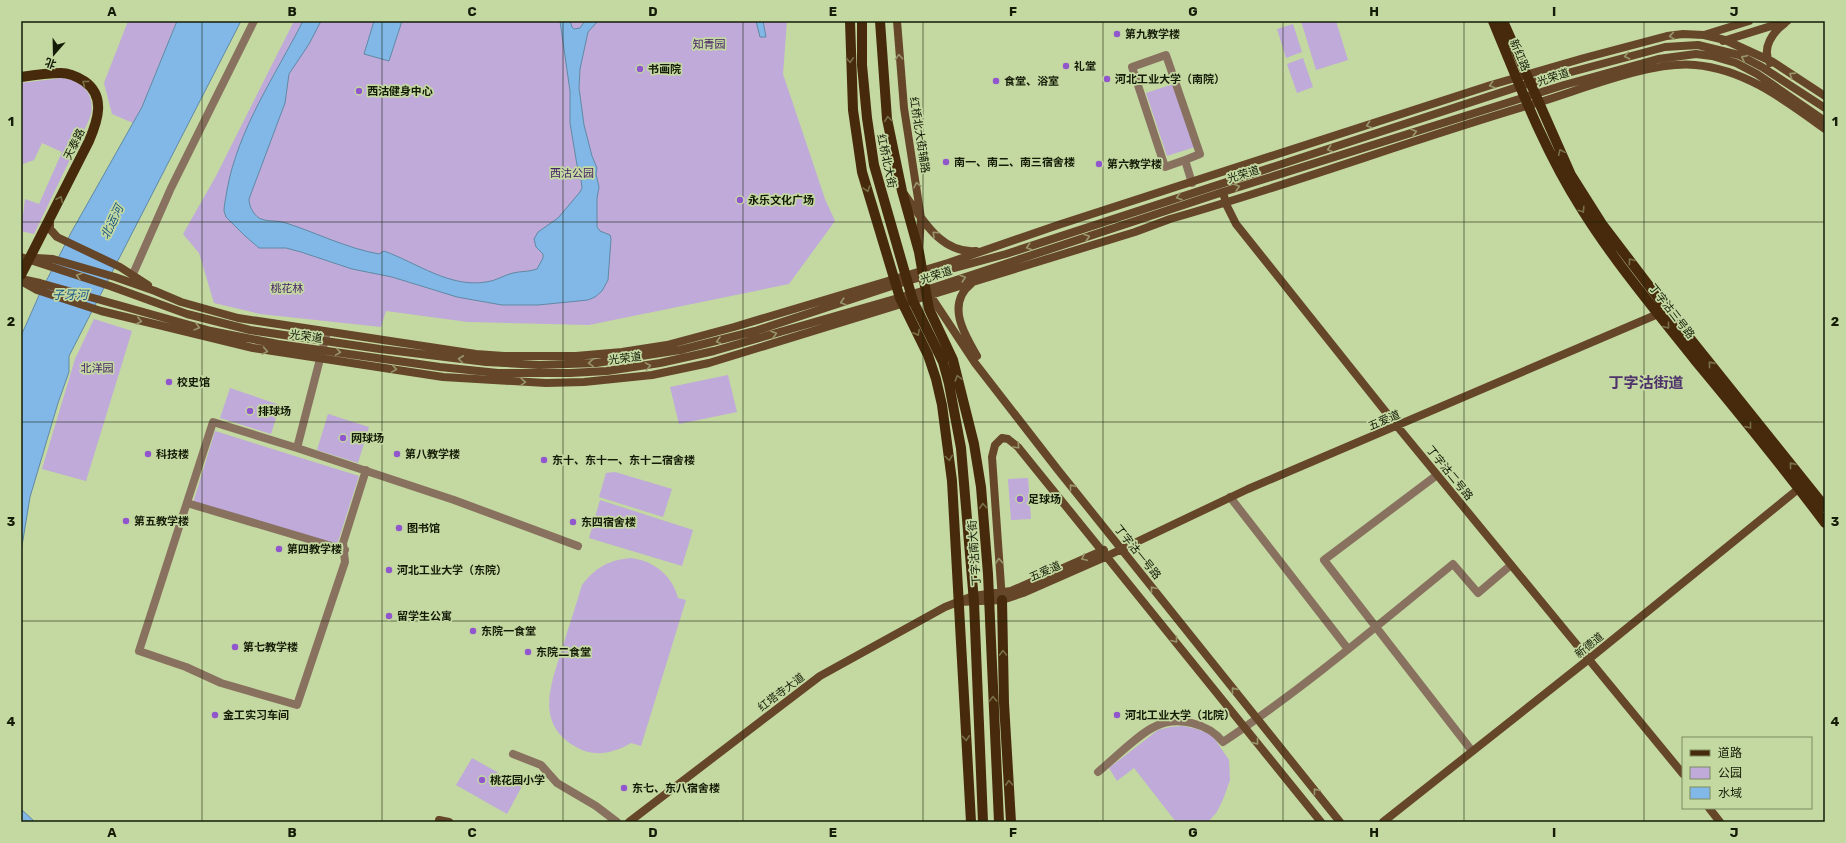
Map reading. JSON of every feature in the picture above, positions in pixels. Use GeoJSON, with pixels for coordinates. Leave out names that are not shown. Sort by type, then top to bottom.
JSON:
{"type":"FeatureCollection","features":[{"type":"Feature","properties":{"kind":"main road"},"geometry":{"type":"LineString","coordinates":[[850,21],[853,110],[862,172],[896,281],[907,300],[928,354],[942,405],[952,481],[971,822]]}},
{"type":"Feature","properties":{"kind":"main road","name":"红桥北大街"},"geometry":{"type":"LineString","coordinates":[[862,21],[862,65],[867,118],[874,165],[906,278],[907,300]]}},
{"type":"Feature","properties":{"kind":"main road","name":"红桥北大街"},"geometry":{"type":"LineString","coordinates":[[880,21],[888,119],[902,191],[919,252],[928,294]]}},
{"type":"Feature","properties":{"kind":"main road","name":"红桥北大街辅路"},"geometry":{"type":"LineString","coordinates":[[897,21],[904,108],[921,218],[919,252]]}},
{"type":"Feature","properties":{"kind":"main road","name":"新红路"},"geometry":{"type":"LineString","coordinates":[[1493,21],[1523,80]]}},
{"type":"Feature","properties":{"kind":"main road","name":"新红路"},"geometry":{"type":"LineString","coordinates":[[1503,21],[1523,80]]}},
{"type":"Feature","properties":{"kind":"main road"},"geometry":{"type":"LineString","coordinates":[[1666,47],[1749,21]]}},
{"type":"Feature","properties":{"kind":"main road"},"geometry":{"type":"LineString","coordinates":[[1680,56],[1713,47],[1724,40],[1787,21]]}},
{"type":"Feature","properties":{"kind":"main road"},"geometry":{"type":"LineString","coordinates":[[1786,82],[1768,60],[1767,54],[1770,40],[1774,32],[1787,21]]}},
{"type":"Feature","properties":{"kind":"main road"},"geometry":{"type":"LineString","coordinates":[[25,258],[39,258],[115,277],[181,302],[238,318],[476,354],[504,356],[576,356],[622,352],[667,345],[923,273],[1058,225],[1667,36],[1683,34],[1704,35],[1724,40],[1768,60],[1825,96]]}},
{"type":"Feature","properties":{"kind":"main road","name":"光荣道"},"geometry":{"type":"LineString","coordinates":[[928,294],[1523,80],[1666,47],[1686,45],[1713,47],[1744,58],[1786,82],[1825,108]]}},
{"type":"Feature","properties":{"kind":"main road"},"geometry":{"type":"LineString","coordinates":[[1710,67],[1713,47]]}},
{"type":"Feature","properties":{"kind":"main road","name":"光荣道"},"geometry":{"type":"LineString","coordinates":[[923,273],[1006,254],[1221,188],[1532,100],[1633,64],[1680,56],[1712,56],[1736,63],[1757,74],[1825,120]]}},
{"type":"Feature","properties":{"kind":"main road"},"geometry":{"type":"LineString","coordinates":[[39,287],[101,311],[246,347],[443,377],[546,383],[617,380],[674,371],[709,363],[907,300],[972,284],[1135,232],[1170,219],[1532,100],[1638,72],[1664,67],[1694,65],[1725,70],[1757,84],[1825,129]]}},
{"type":"Feature","properties":{"kind":"main road","name":"天泰路"},"geometry":{"type":"LineString","coordinates":[[21,77],[49,73],[72,74],[90,85],[99,104],[96,123],[50,220],[25,258],[21,275]]}},
{"type":"Feature","properties":{"kind":"main road","name":"丁字沽三号路"},"geometry":{"type":"LineString","coordinates":[[1523,80],[1562,176],[1601,239],[1658,314],[1802,485],[1825,507]]}},
{"type":"Feature","properties":{"kind":"main road","name":"丁字沽三号路"},"geometry":{"type":"LineString","coordinates":[[1532,100],[1571,175],[1602,224],[1802,485],[1825,523]]}},
{"type":"Feature","properties":{"kind":"main road","name":"丁字沽二号路"},"geometry":{"type":"LineString","coordinates":[[1217,175],[1225,202],[1236,224],[1397,426],[1682,773]]}},
{"type":"Feature","properties":{"kind":"main road"},"geometry":{"type":"LineString","coordinates":[[902,191],[936,236],[951,246],[970,252],[983,251]]}},
{"type":"Feature","properties":{"kind":"main road"},"geometry":{"type":"LineString","coordinates":[[50,220],[52,234],[133,274],[155,291]]}},
{"type":"Feature","properties":{"kind":"main road","name":"光荣道"},"geometry":{"type":"LineString","coordinates":[[51,262],[157,304],[215,322],[250,330],[486,362],[540,365],[596,363],[650,356],[719,341],[896,281]]}},
{"type":"Feature","properties":{"kind":"main road","name":"光荣道"},"geometry":{"type":"LineString","coordinates":[[21,280],[39,287],[105,302],[232,335],[433,366],[498,373],[570,374],[660,364],[907,300]]}},
{"type":"Feature","properties":{"kind":"main road"},"geometry":{"type":"LineString","coordinates":[[972,284],[961,296],[958,307],[959,317],[964,333],[986,377]]}},
{"type":"Feature","properties":{"kind":"main road","name":"丁字沽一号路"},"geometry":{"type":"LineString","coordinates":[[928,294],[986,377],[1058,470],[1340,822]]}},
{"type":"Feature","properties":{"kind":"main road","name":"丁字沽南大街"},"geometry":{"type":"LineString","coordinates":[[928,294],[932,316],[953,360],[974,444],[981,487],[989,598],[999,822]]}},
{"type":"Feature","properties":{"kind":"main road","name":"丁字沽南大街"},"geometry":{"type":"LineString","coordinates":[[907,300],[938,351],[953,403],[966,492],[984,822]]}},
{"type":"Feature","properties":{"kind":"main road","name":"五爱道"},"geometry":{"type":"LineString","coordinates":[[989,598],[1023,593],[1103,554],[1121,548],[1230,497],[1658,314]]}},
{"type":"Feature","properties":{"kind":"main road"},"geometry":{"type":"LineString","coordinates":[[1011,822],[1004,703],[1002,596],[992,457],[995,445],[1002,438],[1008,438],[1018,447],[1321,822]]}},
{"type":"Feature","properties":{"kind":"main road","name":"新德道"},"geometry":{"type":"LineString","coordinates":[[1383,822],[1589,659],[1802,485]]}},
{"type":"Feature","properties":{"kind":"main road","name":"红塔寺大道"},"geometry":{"type":"LineString","coordinates":[[629,822],[820,676],[945,607],[973,599],[989,598]]}},
{"type":"Feature","properties":{"kind":"main road"},"geometry":{"type":"LineString","coordinates":[[995,744],[1004,703]]}},
{"type":"Feature","properties":{"kind":"main road"},"geometry":{"type":"LineString","coordinates":[[1711,809],[1720,822]]}},
{"type":"Feature","properties":{"kind":"main road"},"geometry":{"type":"LineString","coordinates":[[439,820],[449,822]]}},
{"type":"Feature","properties":{"kind":"street"},"geometry":{"type":"LineString","coordinates":[[133,274],[171,188],[254,21]]}},
{"type":"Feature","properties":{"kind":"street"},"geometry":{"type":"LineString","coordinates":[[1166,55],[1200,154],[1185,160],[1165,167],[1132,67],[1166,55]]}},
{"type":"Feature","properties":{"kind":"street"},"geometry":{"type":"LineString","coordinates":[[1185,160],[1192,183]]}},
{"type":"Feature","properties":{"kind":"street"},"geometry":{"type":"LineString","coordinates":[[297,448],[327,332]]}},
{"type":"Feature","properties":{"kind":"street"},"geometry":{"type":"LineString","coordinates":[[366,470],[343,543],[345,550],[345,562],[297,705],[221,683],[186,667],[139,651],[213,422],[366,470],[454,500],[578,546]]}},
{"type":"Feature","properties":{"kind":"street"},"geometry":{"type":"LineString","coordinates":[[1437,475],[1324,560],[1472,751]]}},
{"type":"Feature","properties":{"kind":"street"},"geometry":{"type":"LineString","coordinates":[[1230,497],[1348,649]]}},
{"type":"Feature","properties":{"kind":"street"},"geometry":{"type":"LineString","coordinates":[[188,503],[345,550]]}},
{"type":"Feature","properties":{"kind":"street"},"geometry":{"type":"LineString","coordinates":[[1098,772],[1156,726],[1172,722],[1199,724],[1214,732],[1223,742],[1258,718],[1348,649],[1453,564],[1478,593],[1511,565]]}},
{"type":"Feature","properties":{"kind":"street"},"geometry":{"type":"LineString","coordinates":[[513,754],[540,765],[557,783],[596,806],[617,822]]}},
{"type":"Feature","properties":{"kind":"green space"},"geometry":{"type":"Polygon","coordinates":[[[128,21],[177,21],[142,107],[133,123],[112,114],[104,83],[128,21]]]}},
{"type":"Feature","properties":{"kind":"green space","name":"西沽公园"},"geometry":{"type":"Polygon","coordinates":[[[294,21],[787,21],[783,74],[825,199],[835,221],[789,284],[589,325],[468,322],[386,311],[381,327],[260,314],[214,303],[199,253],[183,234],[216,176],[294,21]]]}},
{"type":"Feature","properties":{"kind":"green space"},"geometry":{"type":"Polygon","coordinates":[[[1301,21],[1336,21],[1348,60],[1316,70],[1301,21]]]}},
{"type":"Feature","properties":{"kind":"green space"},"geometry":{"type":"Polygon","coordinates":[[[1293,24],[1302,52],[1286,58],[1277,29],[1293,24]]]}},
{"type":"Feature","properties":{"kind":"green space"},"geometry":{"type":"Polygon","coordinates":[[[1303,58],[1313,87],[1297,93],[1287,64],[1303,58]]]}},
{"type":"Feature","properties":{"kind":"green space"},"geometry":{"type":"Polygon","coordinates":[[[62,78],[70,79],[83,86],[92,104],[91,112],[89,120],[34,234],[21,231],[25,199],[39,204],[62,152],[42,143],[34,160],[23,164],[21,153],[21,83],[62,78]]]}},
{"type":"Feature","properties":{"kind":"green space"},"geometry":{"type":"Polygon","coordinates":[[[1173,84],[1195,147],[1167,156],[1146,93],[1173,84]]]}},
{"type":"Feature","properties":{"kind":"green space","name":"北洋园"},"geometry":{"type":"Polygon","coordinates":[[[94,319],[132,331],[86,481],[42,469],[75,359],[94,319]]]}},
{"type":"Feature","properties":{"kind":"green space"},"geometry":{"type":"Polygon","coordinates":[[[728,375],[737,412],[679,424],[670,387],[728,375]]]}},
{"type":"Feature","properties":{"kind":"green space","name":"排球场"},"geometry":{"type":"Polygon","coordinates":[[[230,388],[280,405],[271,434],[220,418],[230,388]]]}},
{"type":"Feature","properties":{"kind":"green space","name":"网球场"},"geometry":{"type":"Polygon","coordinates":[[[328,414],[369,427],[358,463],[317,450],[328,414]]]}},
{"type":"Feature","properties":{"kind":"green space"},"geometry":{"type":"Polygon","coordinates":[[[215,431],[359,476],[336,548],[193,503],[215,431]]]}},
{"type":"Feature","properties":{"kind":"green space"},"geometry":{"type":"Polygon","coordinates":[[[615,472],[672,489],[663,517],[599,497],[606,473],[615,472]]]}},
{"type":"Feature","properties":{"kind":"green space","name":"足球场"},"geometry":{"type":"Polygon","coordinates":[[[1028,478],[1031,519],[1011,520],[1008,479],[1028,478]]]}},
{"type":"Feature","properties":{"kind":"green space"},"geometry":{"type":"Polygon","coordinates":[[[600,500],[693,530],[682,566],[589,538],[600,500]]]}},
{"type":"Feature","properties":{"kind":"green space"},"geometry":{"type":"Polygon","coordinates":[[[631,558],[647,562],[661,570],[671,582],[678,598],[686,600],[641,746],[631,743],[611,752],[590,752],[576,747],[563,737],[554,726],[550,714],[549,701],[551,687],[582,585],[592,573],[598,569],[616,561],[631,558]]]}},
{"type":"Feature","properties":{"kind":"green space"},"geometry":{"type":"Polygon","coordinates":[[[1183,726],[1197,729],[1212,735],[1229,760],[1230,780],[1217,812],[1208,822],[1176,822],[1134,768],[1117,781],[1109,768],[1158,730],[1183,726]]]}},
{"type":"Feature","properties":{"kind":"green space"},"geometry":{"type":"Polygon","coordinates":[[[472,758],[522,786],[507,814],[456,785],[472,758]]]}},
{"type":"Feature","properties":{"kind":"water","name":"子牙河"},"geometry":{"type":"Polygon","coordinates":[[[177,21],[241,21],[69,356],[69,372],[58,403],[30,497],[21,552],[21,336],[40,293],[72,231],[142,107],[177,21]]]}},
{"type":"Feature","properties":{"kind":"water"},"geometry":{"type":"Polygon","coordinates":[[[303,21],[321,21],[309,44],[289,74],[285,103],[249,199],[253,212],[259,218],[268,221],[286,223],[343,244],[367,251],[379,254],[384,251],[447,278],[473,283],[490,281],[513,273],[537,269],[543,258],[543,254],[536,247],[534,239],[538,232],[558,218],[582,188],[570,123],[570,91],[560,21],[570,21],[574,29],[580,28],[585,21],[598,21],[588,32],[580,69],[579,88],[584,125],[592,156],[597,168],[596,174],[599,187],[597,198],[597,227],[600,231],[610,235],[611,239],[608,280],[602,291],[595,297],[588,300],[538,305],[502,305],[457,297],[392,277],[352,269],[286,248],[259,248],[244,235],[226,217],[224,211],[232,167],[248,124],[303,21]]]}},
{"type":"Feature","properties":{"kind":"water"},"geometry":{"type":"Polygon","coordinates":[[[374,21],[402,21],[389,61],[364,54],[374,21]]]}},
{"type":"Feature","properties":{"kind":"water"},"geometry":{"type":"Polygon","coordinates":[[[756,21],[763,21],[766,37],[760,37],[756,21]]]}},
{"type":"Feature","properties":{"kind":"water"},"geometry":{"type":"Polygon","coordinates":[[[21,809],[35,822],[21,822],[21,809]]]}},
{"type":"Feature","properties":{"kind":"place","name":"第九教学楼"},"geometry":{"type":"Point","coordinates":[1117,34]}},
{"type":"Feature","properties":{"kind":"place","name":"礼堂"},"geometry":{"type":"Point","coordinates":[1066,66]}},
{"type":"Feature","properties":{"kind":"place","name":"书画院"},"geometry":{"type":"Point","coordinates":[640,69]}},
{"type":"Feature","properties":{"kind":"place","name":"河北工业大学（南院）"},"geometry":{"type":"Point","coordinates":[1107,79]}},
{"type":"Feature","properties":{"kind":"place","name":"食堂、浴室"},"geometry":{"type":"Point","coordinates":[996,81]}},
{"type":"Feature","properties":{"kind":"place","name":"西沽健身中心"},"geometry":{"type":"Point","coordinates":[359,91]}},
{"type":"Feature","properties":{"kind":"place","name":"南一、南二、南三宿舍楼"},"geometry":{"type":"Point","coordinates":[946,162]}},
{"type":"Feature","properties":{"kind":"place","name":"第六教学楼"},"geometry":{"type":"Point","coordinates":[1099,164]}},
{"type":"Feature","properties":{"kind":"place","name":"永乐文化广场"},"geometry":{"type":"Point","coordinates":[740,200]}},
{"type":"Feature","properties":{"kind":"place","name":"校史馆"},"geometry":{"type":"Point","coordinates":[169,382]}},
{"type":"Feature","properties":{"kind":"place","name":"排球场"},"geometry":{"type":"Point","coordinates":[250,411]}},
{"type":"Feature","properties":{"kind":"place","name":"网球场"},"geometry":{"type":"Point","coordinates":[343,438]}},
{"type":"Feature","properties":{"kind":"place","name":"科技楼"},"geometry":{"type":"Point","coordinates":[148,454]}},
{"type":"Feature","properties":{"kind":"place","name":"第八教学楼"},"geometry":{"type":"Point","coordinates":[397,454]}},
{"type":"Feature","properties":{"kind":"place","name":"东十、东十一、东十二宿舍楼"},"geometry":{"type":"Point","coordinates":[544,460]}},
{"type":"Feature","properties":{"kind":"place","name":"足球场"},"geometry":{"type":"Point","coordinates":[1020,499]}},
{"type":"Feature","properties":{"kind":"place","name":"第五教学楼"},"geometry":{"type":"Point","coordinates":[126,521]}},
{"type":"Feature","properties":{"kind":"place","name":"东四宿舍楼"},"geometry":{"type":"Point","coordinates":[573,522]}},
{"type":"Feature","properties":{"kind":"place","name":"图书馆"},"geometry":{"type":"Point","coordinates":[399,528]}},
{"type":"Feature","properties":{"kind":"place","name":"第四教学楼"},"geometry":{"type":"Point","coordinates":[279,549]}},
{"type":"Feature","properties":{"kind":"place","name":"河北工业大学（东院）"},"geometry":{"type":"Point","coordinates":[389,570]}},
{"type":"Feature","properties":{"kind":"place","name":"留学生公寓"},"geometry":{"type":"Point","coordinates":[389,616]}},
{"type":"Feature","properties":{"kind":"place","name":"东院一食堂"},"geometry":{"type":"Point","coordinates":[473,631]}},
{"type":"Feature","properties":{"kind":"place","name":"第七教学楼"},"geometry":{"type":"Point","coordinates":[235,647]}},
{"type":"Feature","properties":{"kind":"place","name":"东院二食堂"},"geometry":{"type":"Point","coordinates":[528,652]}},
{"type":"Feature","properties":{"kind":"place","name":"金工实习车间"},"geometry":{"type":"Point","coordinates":[215,715]}},
{"type":"Feature","properties":{"kind":"place","name":"河北工业大学（北院）"},"geometry":{"type":"Point","coordinates":[1117,715]}},
{"type":"Feature","properties":{"kind":"place","name":"桃花园小学"},"geometry":{"type":"Point","coordinates":[482,780]}},
{"type":"Feature","properties":{"kind":"place","name":"东七、东八宿舍楼"},"geometry":{"type":"Point","coordinates":[624,788]}},
{"type":"Feature","properties":{"kind":"district","name":"丁字沽街道"},"geometry":{"type":"Point","coordinates":[1646,383]}},
{"type":"Feature","properties":{"kind":"park label","name":"知青园"},"geometry":{"type":"Point","coordinates":[709,44]}},
{"type":"Feature","properties":{"kind":"park label","name":"桃花林"},"geometry":{"type":"Point","coordinates":[287,288]}},
{"type":"Feature","properties":{"kind":"water label","name":"北运河"},"geometry":{"type":"Point","coordinates":[112,222]}}]}
